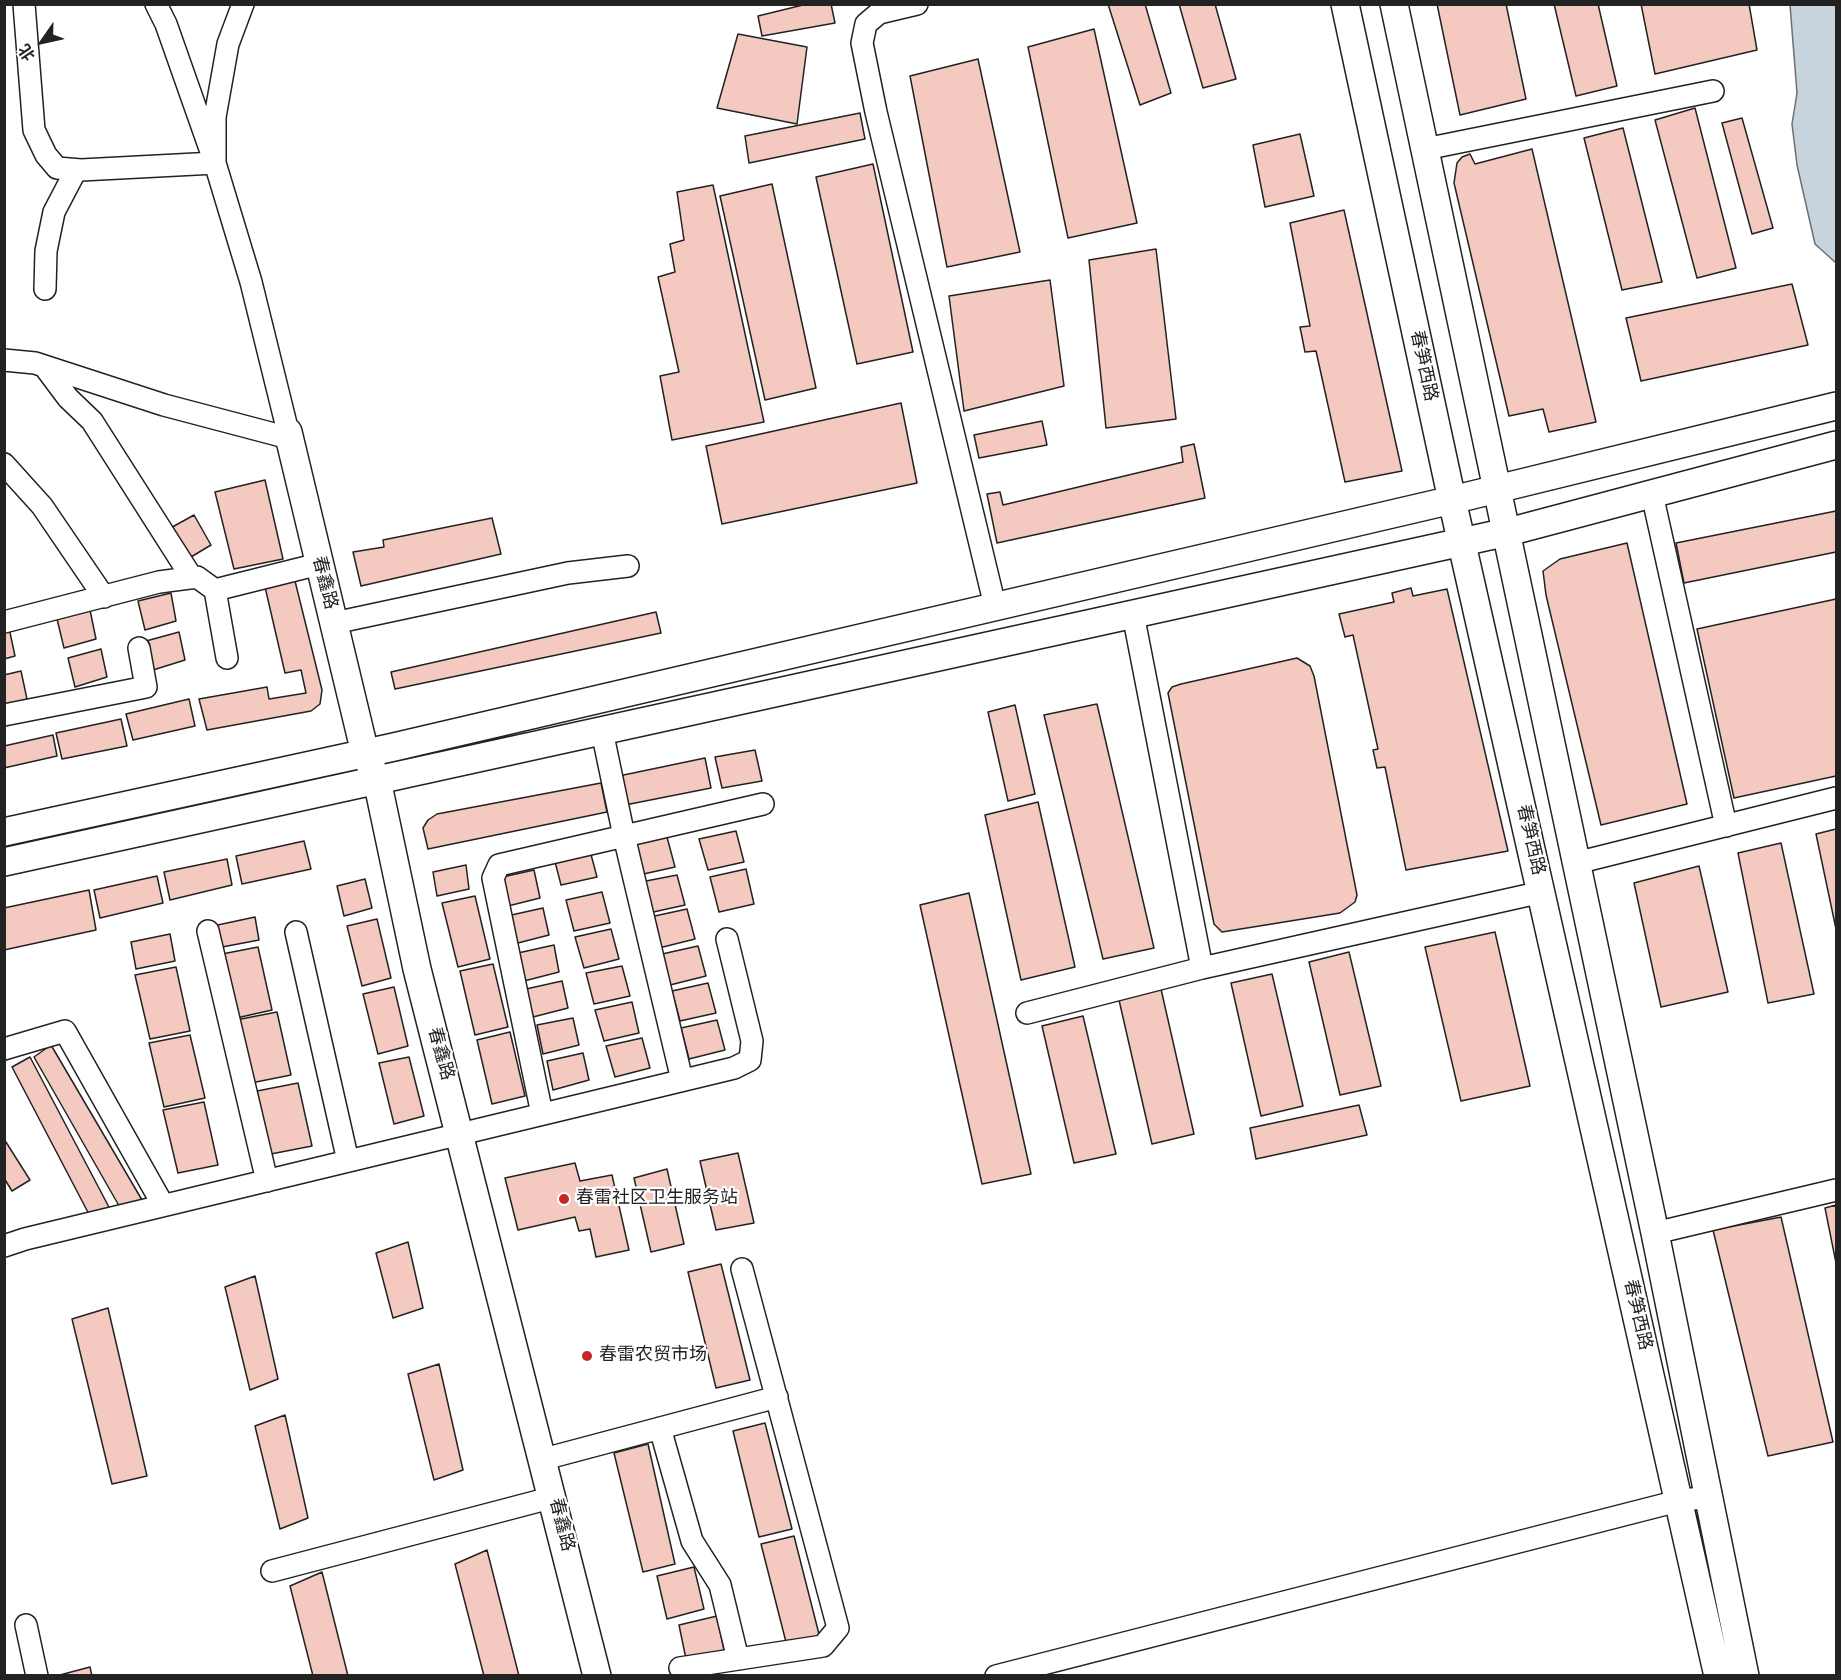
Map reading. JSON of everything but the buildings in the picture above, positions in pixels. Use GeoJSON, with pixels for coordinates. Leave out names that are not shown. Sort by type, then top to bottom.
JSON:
{"type":"FeatureCollection","features":[{"type":"Feature","properties":{"kind":"main road","name":"春笋西路"},"geometry":{"type":"LineString","coordinates":[[1345,4],[1452,500],[1718,1676]]}},
{"type":"Feature","properties":{"kind":"main road","name":"春笋西路"},"geometry":{"type":"LineString","coordinates":[[1394,4],[1655,1233],[1745,1676]]}},
{"type":"Feature","properties":{"kind":"main road"},"geometry":{"type":"LineString","coordinates":[[4,832],[365,753],[1452,500],[1836,406]]}},
{"type":"Feature","properties":{"kind":"main road","name":"春鑫路"},"geometry":{"type":"LineString","coordinates":[[288,435],[365,753],[375,780],[374,826],[451,1136],[546,1499],[597,1676]]}},
{"type":"Feature","properties":{"kind":"main road"},"geometry":{"type":"LineString","coordinates":[[4,862],[1463,542],[1836,445]]}},
{"type":"Feature","properties":{"kind":"main road","name":"春鑫路"},"geometry":{"type":"LineString","coordinates":[[451,1136],[544,1459],[546,1499],[581,1676]]}},
{"type":"Feature","properties":{"kind":"street"},"geometry":{"type":"LineString","coordinates":[[24,4],[34,130],[46,155],[57,168],[76,170],[215,163]]}},
{"type":"Feature","properties":{"kind":"street"},"geometry":{"type":"LineString","coordinates":[[4,360],[44,366],[164,405],[288,435],[251,282],[215,163],[166,24],[156,4]]}},
{"type":"Feature","properties":{"kind":"street"},"geometry":{"type":"LineString","coordinates":[[215,163],[215,117],[228,44],[243,4]]}},
{"type":"Feature","properties":{"kind":"street"},"geometry":{"type":"LineString","coordinates":[[917,4],[879,13],[866,24],[862,43],[876,112],[995,606]]}},
{"type":"Feature","properties":{"kind":"street"},"geometry":{"type":"LineString","coordinates":[[1425,149],[1713,91]]}},
{"type":"Feature","properties":{"kind":"street"},"geometry":{"type":"LineString","coordinates":[[45,289],[46,251],[54,212],[76,170]]}},
{"type":"Feature","properties":{"kind":"street"},"geometry":{"type":"LineString","coordinates":[[44,366],[68,398],[92,421],[192,578]]}},
{"type":"Feature","properties":{"kind":"street"},"geometry":{"type":"LineString","coordinates":[[4,464],[42,506],[105,597]]}},
{"type":"Feature","properties":{"kind":"street"},"geometry":{"type":"LineString","coordinates":[[1652,494],[1726,826]]}},
{"type":"Feature","properties":{"kind":"street"},"geometry":{"type":"LineString","coordinates":[[215,590],[320,564]]}},
{"type":"Feature","properties":{"kind":"street"},"geometry":{"type":"LineString","coordinates":[[334,623],[568,573],[628,567]]}},
{"type":"Feature","properties":{"kind":"street"},"geometry":{"type":"LineString","coordinates":[[4,622],[159,582],[197,577],[215,590],[227,658]]}},
{"type":"Feature","properties":{"kind":"street"},"geometry":{"type":"LineString","coordinates":[[1133,614],[1202,968]]}},
{"type":"Feature","properties":{"kind":"street"},"geometry":{"type":"LineString","coordinates":[[4,715],[146,687],[139,648]]}},
{"type":"Feature","properties":{"kind":"street"},"geometry":{"type":"LineString","coordinates":[[602,731],[624,836],[682,1080]]}},
{"type":"Feature","properties":{"kind":"street"},"geometry":{"type":"LineString","coordinates":[[1576,863],[1836,798]]}},
{"type":"Feature","properties":{"kind":"street"},"geometry":{"type":"LineString","coordinates":[[542,1114],[493,878],[499,866],[763,804]]}},
{"type":"Feature","properties":{"kind":"street"},"geometry":{"type":"LineString","coordinates":[[1027,1013],[1202,968],[1542,892]]}},
{"type":"Feature","properties":{"kind":"street"},"geometry":{"type":"LineString","coordinates":[[208,931],[267,1181]]}},
{"type":"Feature","properties":{"kind":"street"},"geometry":{"type":"LineString","coordinates":[[296,932],[348,1161]]}},
{"type":"Feature","properties":{"kind":"street"},"geometry":{"type":"LineString","coordinates":[[4,1246],[734,1068],[750,1060],[752,1041],[727,939]]}},
{"type":"Feature","properties":{"kind":"street"},"geometry":{"type":"LineString","coordinates":[[4,1049],[65,1031],[163,1206]]}},
{"type":"Feature","properties":{"kind":"street"},"geometry":{"type":"LineString","coordinates":[[1655,1233],[1836,1190]]}},
{"type":"Feature","properties":{"kind":"street"},"geometry":{"type":"LineString","coordinates":[[680,1668],[823,1646],[838,1628],[742,1269]]}},
{"type":"Feature","properties":{"kind":"street"},"geometry":{"type":"LineString","coordinates":[[544,1459],[777,1397]]}},
{"type":"Feature","properties":{"kind":"street"},"geometry":{"type":"LineString","coordinates":[[660,1428],[693,1541],[720,1585],[738,1659]]}},
{"type":"Feature","properties":{"kind":"street"},"geometry":{"type":"LineString","coordinates":[[996,1676],[1678,1501],[1707,1497]]}},
{"type":"Feature","properties":{"kind":"street"},"geometry":{"type":"LineString","coordinates":[[272,1571],[546,1499]]}},
{"type":"Feature","properties":{"kind":"street"},"geometry":{"type":"LineString","coordinates":[[26,1625],[37,1676]]}},
{"type":"Feature","properties":{"kind":"shaded area"},"geometry":{"type":"Polygon","coordinates":[[[1790,5],[1836,5],[1836,263],[1815,244],[1797,165],[1792,124],[1797,93],[1790,5]]]}},
{"type":"Feature","properties":{"kind":"place","name":"春雷社区卫生服务站"},"geometry":{"type":"Point","coordinates":[564,1199]}},
{"type":"Feature","properties":{"kind":"place","name":"春雷农贸市场"},"geometry":{"type":"Point","coordinates":[587,1356]}}]}
